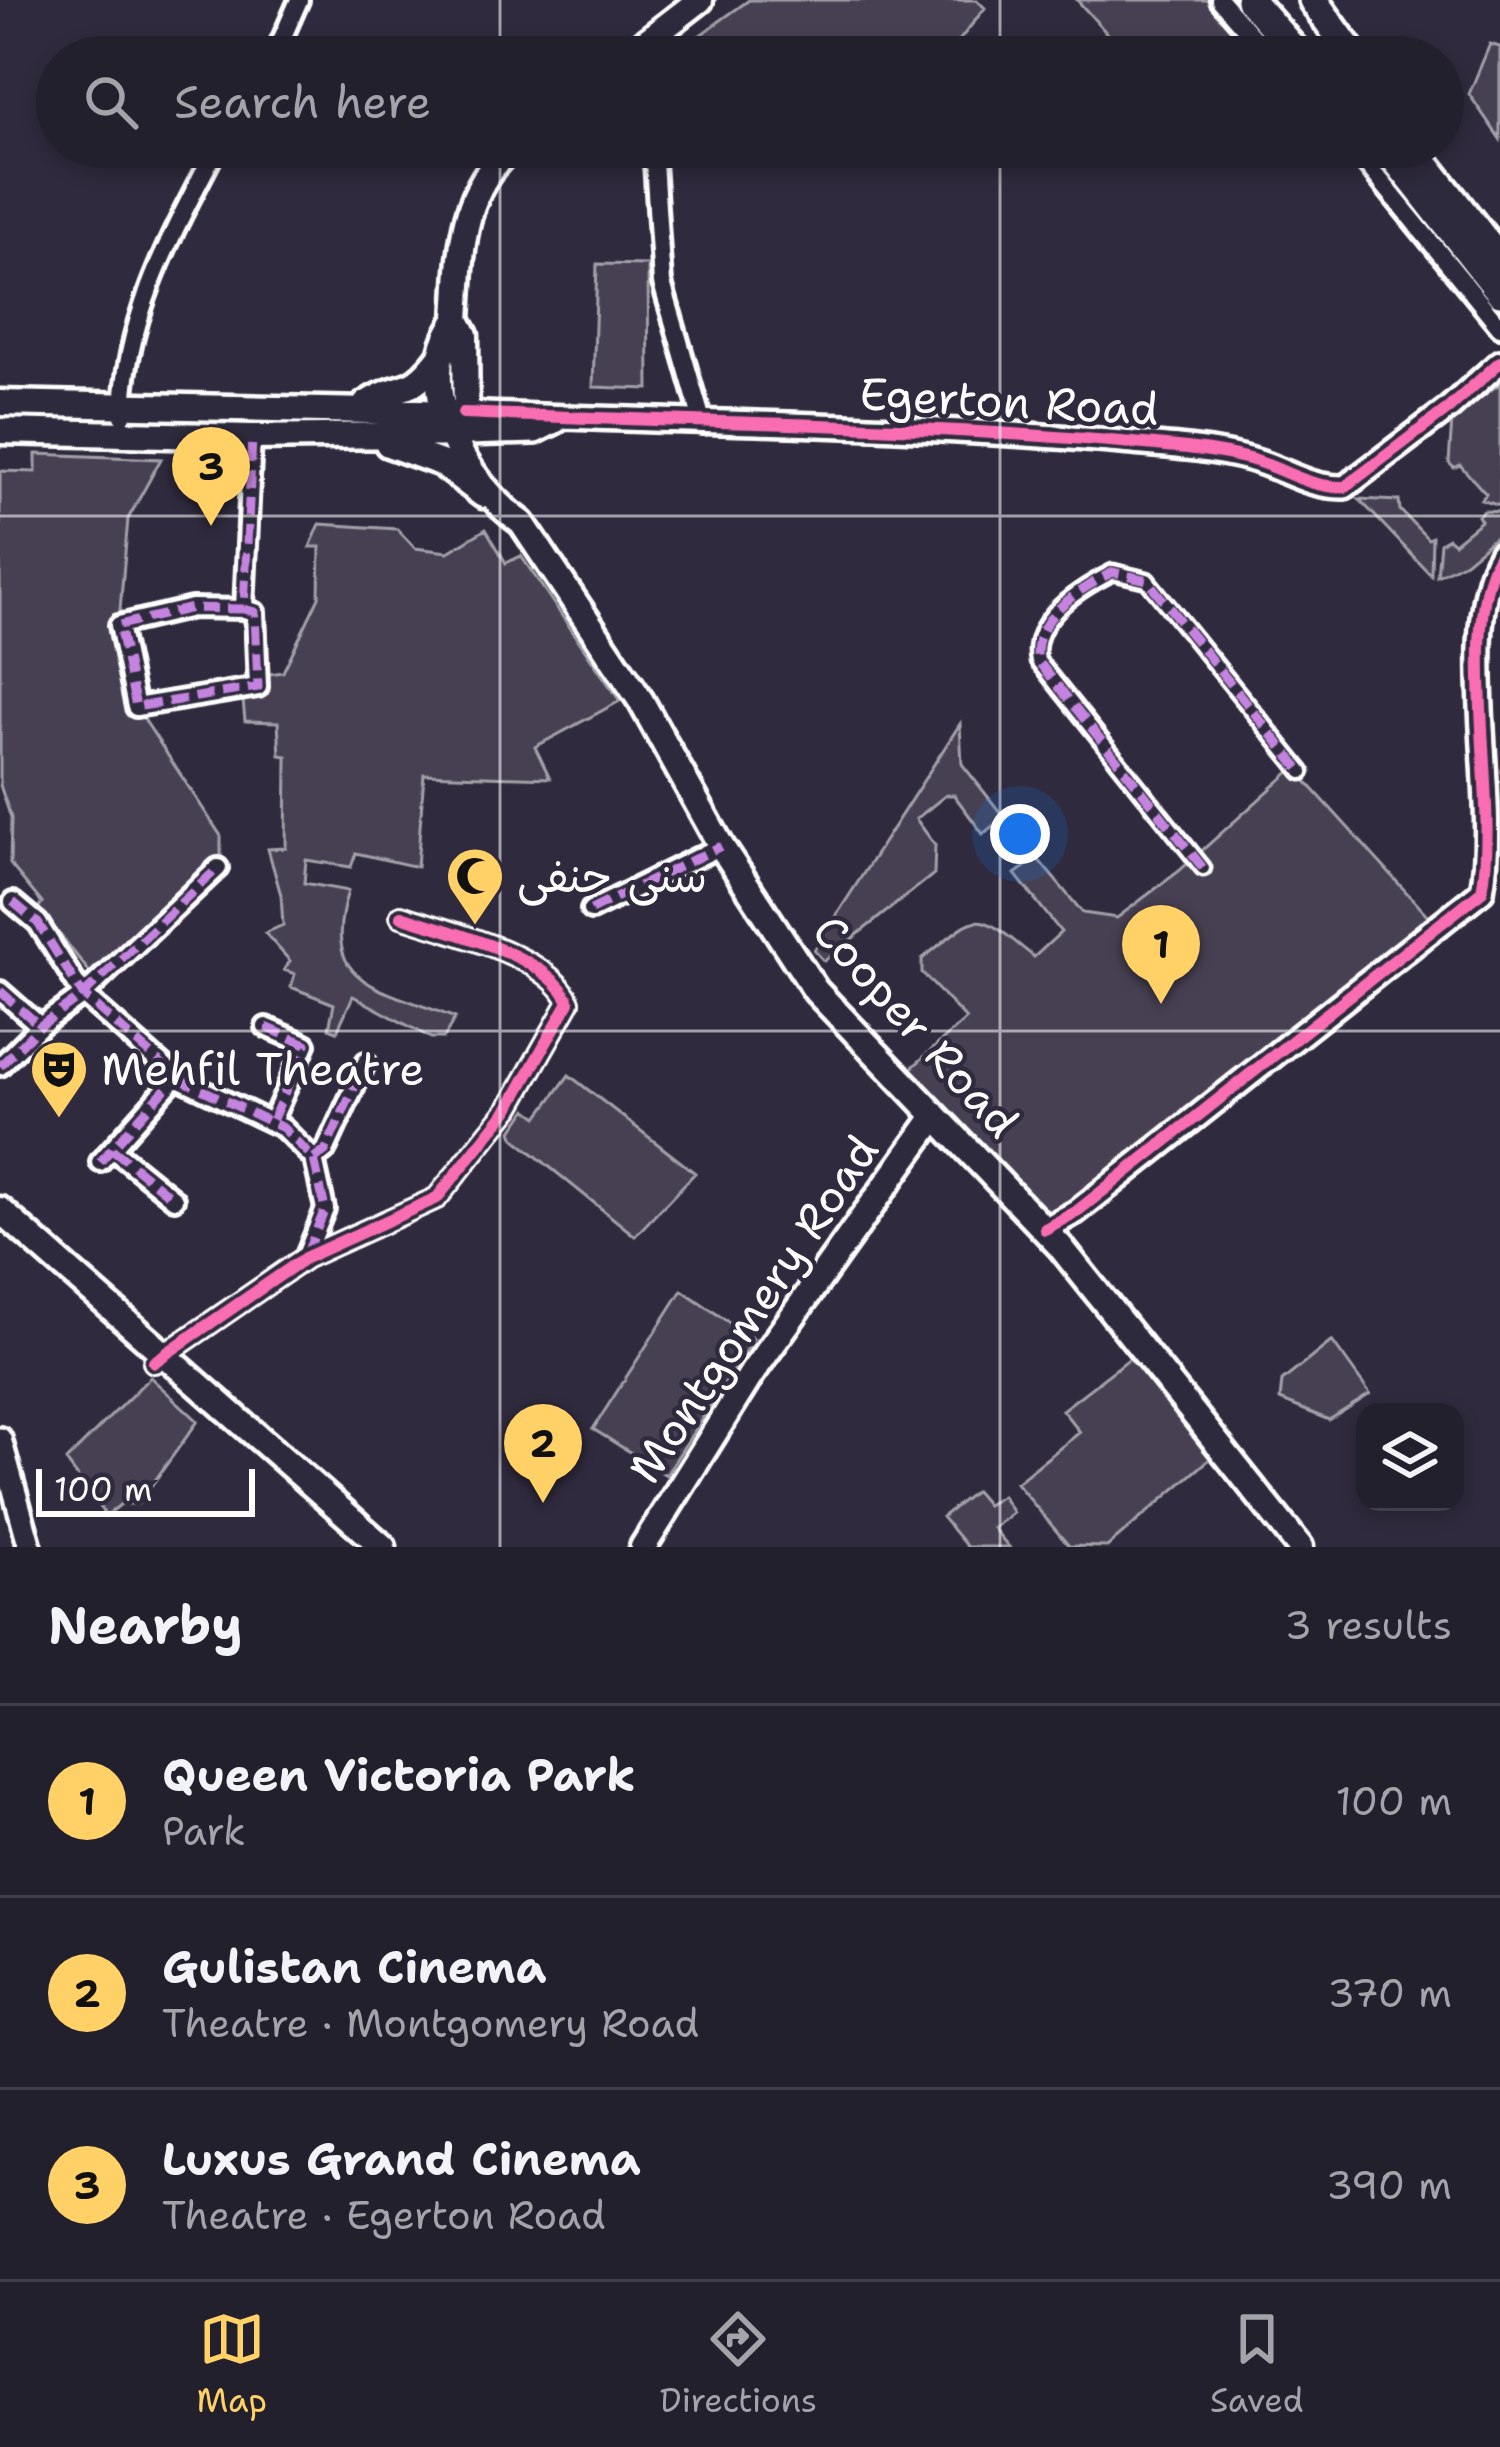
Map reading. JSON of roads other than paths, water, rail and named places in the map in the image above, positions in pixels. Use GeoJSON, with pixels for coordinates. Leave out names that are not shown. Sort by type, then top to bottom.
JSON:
{"type":"FeatureCollection","features":[{"type":"Feature","properties":{"kind":"main road"},"geometry":{"type":"LineString","coordinates":[[653,36],[700,0]]}},
{"type":"Feature","properties":{"kind":"main road"},"geometry":{"type":"LineString","coordinates":[[1250,0],[1282,36]]}},
{"type":"Feature","properties":{"kind":"main road"},"geometry":{"type":"LineString","coordinates":[[1323,3],[1342,36]]}},
{"type":"Feature","properties":{"kind":"main road"},"geometry":{"type":"LineString","coordinates":[[359,409],[381,394],[413,388],[444,352],[457,320],[471,201],[490,168]]}},
{"type":"Feature","properties":{"kind":"main road"},"geometry":{"type":"LineString","coordinates":[[1403,168],[1500,292]]}},
{"type":"Feature","properties":{"kind":"main road"},"geometry":{"type":"LineString","coordinates":[[1428,168],[1500,260]]}},
{"type":"Feature","properties":{"kind":"main road"},"geometry":{"type":"LineString","coordinates":[[456,423],[465,335],[457,320]]}},
{"type":"Feature","properties":{"kind":"main road"},"geometry":{"type":"LineString","coordinates":[[444,352],[456,423]]}},
{"type":"Feature","properties":{"kind":"main road","name":"Egerton Road"},"geometry":{"type":"LineString","coordinates":[[0,403],[359,409],[456,423]]}},
{"type":"Feature","properties":{"kind":"main road","name":"Egerton Road"},"geometry":{"type":"LineString","coordinates":[[0,430],[364,436],[456,423]]}},
{"type":"Feature","properties":{"kind":"main road","name":"Cooper Road"},"geometry":{"type":"LineString","coordinates":[[456,423],[496,499],[523,524],[641,701],[721,846],[816,992],[1052,1237],[1300,1547]]}},
{"type":"Feature","properties":{"kind":"main road","name":"Cooper Road"},"geometry":{"type":"LineString","coordinates":[[456,423],[518,504],[523,524]]}},
{"type":"Feature","properties":{"kind":"main road"},"geometry":{"type":"LineString","coordinates":[[364,436],[430,458],[476,492],[496,499]]}},
{"type":"Feature","properties":{"kind":"main road","name":"Montgomery Road"},"geometry":{"type":"LineString","coordinates":[[643,1547],[752,1373],[934,1118]]}},
{"type":"Feature","properties":{"kind":"main road"},"geometry":{"type":"LineString","coordinates":[[0,1210],[365,1547]]}},
{"type":"Feature","properties":{"kind":"main road"},"geometry":{"type":"LineString","coordinates":[[0,1228],[383,1547]]}},
{"type":"Feature","properties":{"kind":"street"},"geometry":{"type":"LineString","coordinates":[[283,36],[299,0]]}},
{"type":"Feature","properties":{"kind":"street"},"geometry":{"type":"LineString","coordinates":[[1220,0],[1252,36]]}},
{"type":"Feature","properties":{"kind":"street"},"geometry":{"type":"LineString","coordinates":[[122,435],[125,375],[152,279],[208,168]]}},
{"type":"Feature","properties":{"kind":"street"},"geometry":{"type":"LineString","coordinates":[[654,168],[662,283],[703,424]]}},
{"type":"Feature","properties":{"kind":"street"},"geometry":{"type":"LineString","coordinates":[[1371,168],[1500,326]]}},
{"type":"Feature","properties":{"kind":"street","name":"Egerton Road"},"geometry":{"type":"LineString","coordinates":[[456,423],[535,432],[557,421],[959,430],[1214,450],[1300,482],[1345,487],[1449,409],[1500,362]]}},
{"type":"Feature","properties":{"kind":"street"},"geometry":{"type":"LineString","coordinates":[[244,609],[252,437]]}},
{"type":"Feature","properties":{"kind":"street"},"geometry":{"type":"LineString","coordinates":[[1052,1237],[1070,1216],[1482,891],[1492,827],[1486,602],[1500,554]]}},
{"type":"Feature","properties":{"kind":"street"},"geometry":{"type":"LineString","coordinates":[[1203,868],[1038,661],[1036,645],[1055,613],[1074,594],[1114,572],[1147,580],[1302,772]]}},
{"type":"Feature","properties":{"kind":"street"},"geometry":{"type":"LineString","coordinates":[[192,608],[244,609],[255,612],[258,687],[136,707],[119,625],[192,608]]}},
{"type":"Feature","properties":{"kind":"street"},"geometry":{"type":"LineString","coordinates":[[591,910],[721,846]]}},
{"type":"Feature","properties":{"kind":"street"},"geometry":{"type":"LineString","coordinates":[[0,1066],[218,868]]}},
{"type":"Feature","properties":{"kind":"street"},"geometry":{"type":"LineString","coordinates":[[14,902],[38,923],[83,995],[176,1077],[272,1121],[314,1160],[326,1209],[304,1258]]}},
{"type":"Feature","properties":{"kind":"street"},"geometry":{"type":"LineString","coordinates":[[160,1359],[304,1258],[437,1198],[508,1108],[569,1002],[562,984],[500,949],[401,916]]}},
{"type":"Feature","properties":{"kind":"street"},"geometry":{"type":"LineString","coordinates":[[0,992],[40,1026]]}},
{"type":"Feature","properties":{"kind":"street"},"geometry":{"type":"LineString","coordinates":[[266,1027],[306,1044],[272,1121]]}},
{"type":"Feature","properties":{"kind":"street"},"geometry":{"type":"LineString","coordinates":[[314,1160],[325,1151],[366,1062]]}},
{"type":"Feature","properties":{"kind":"street"},"geometry":{"type":"LineString","coordinates":[[174,1199],[106,1156],[176,1077]]}},
{"type":"Feature","properties":{"kind":"street"},"geometry":{"type":"LineString","coordinates":[[0,1439],[6,1490],[30,1547]]}},
{"type":"Feature","properties":{"kind":"place","name":"Luxus Grand Cinema"},"geometry":{"type":"Point","coordinates":[211,526]}},
{"type":"Feature","properties":{"kind":"place","name":"سنی حنفی"},"geometry":{"type":"Point","coordinates":[475,927]}},
{"type":"Feature","properties":{"kind":"place","name":"Queen Victoria Park"},"geometry":{"type":"Point","coordinates":[1161,1004]}},
{"type":"Feature","properties":{"kind":"place","name":"Mehfil Theatre"},"geometry":{"type":"Point","coordinates":[59,1120]}},
{"type":"Feature","properties":{"kind":"place","name":"Gulistan Cinema"},"geometry":{"type":"Point","coordinates":[543,1503]}}]}
